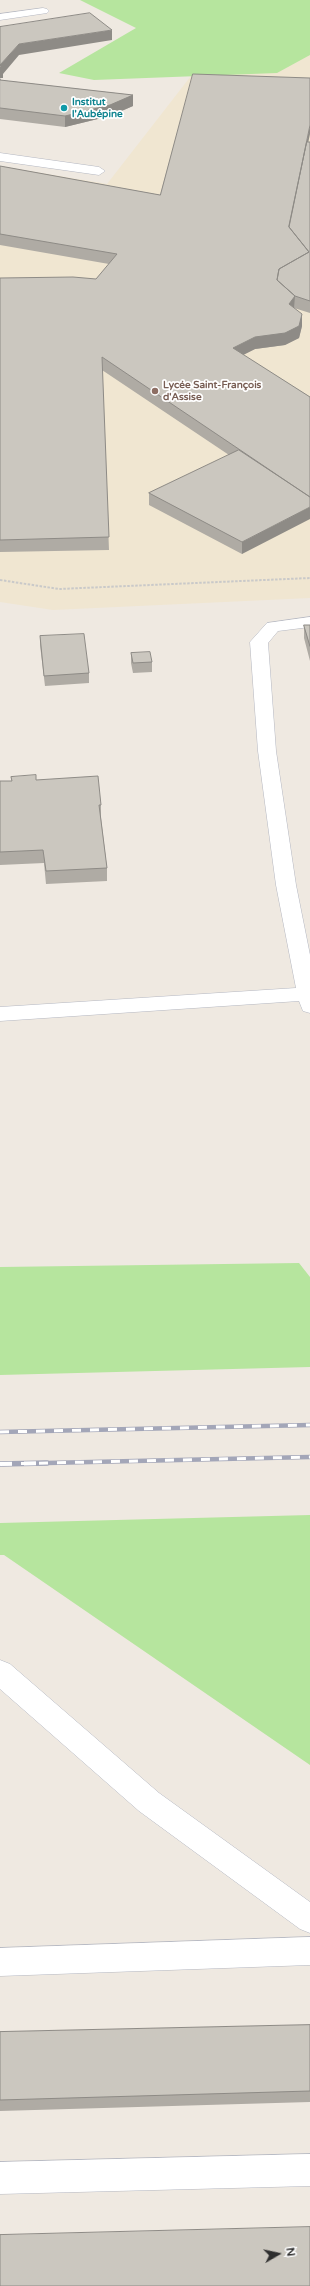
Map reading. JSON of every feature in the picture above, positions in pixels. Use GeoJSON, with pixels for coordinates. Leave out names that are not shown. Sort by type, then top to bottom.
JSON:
{"type":"FeatureCollection","features":[{"type":"Feature","properties":{"kind":"lane"},"geometry":{"type":"LineString","coordinates":[[0,17],[43,11]]}},
{"type":"Feature","properties":{"kind":"lane"},"geometry":{"type":"LineString","coordinates":[[0,156],[99,171]]}},
{"type":"Feature","properties":{"kind":"lane"},"geometry":{"type":"LineString","coordinates":[[0,1014],[309,1000],[286,885],[267,751],[259,642],[273,627],[310,622]]}},
{"type":"Feature","properties":{"kind":"lane"},"geometry":{"type":"LineString","coordinates":[[0,1672],[149,1802],[310,1919]]}},
{"type":"Feature","properties":{"kind":"lane"},"geometry":{"type":"LineString","coordinates":[[0,1962],[310,1951]]}},
{"type":"Feature","properties":{"kind":"lane"},"geometry":{"type":"LineString","coordinates":[[0,2178],[310,2170]]}},
{"type":"Feature","properties":{"kind":"path"},"geometry":{"type":"LineString","coordinates":[[0,580],[59,589],[310,578]]}},
{"type":"Feature","properties":{"kind":"shaded area","name":"Lycée Saint-François d'Assise"},"geometry":{"type":"Polygon","coordinates":[[[250,0],[310,0],[310,598],[53,610],[0,602],[0,166],[107,184],[250,0]]]}},
{"type":"Feature","properties":{"kind":"green space"},"geometry":{"type":"Polygon","coordinates":[[[80,0],[310,0],[310,55],[277,73],[94,80],[59,73],[136,28],[80,0]]]}},
{"type":"Feature","properties":{"kind":"green space"},"geometry":{"type":"Polygon","coordinates":[[[299,1263],[310,1277],[310,1367],[0,1375],[0,1267],[299,1263]]]}},
{"type":"Feature","properties":{"kind":"green space"},"geometry":{"type":"Polygon","coordinates":[[[310,1515],[310,1765],[4,1555],[0,1555],[0,1523],[310,1515]]]}},
{"type":"Feature","properties":{"kind":"building"},"geometry":{"type":"Polygon","coordinates":[[[90,13],[112,30],[19,44],[0,65],[0,27],[90,13]]]}},
{"type":"Feature","properties":{"kind":"building"},"geometry":{"type":"Polygon","coordinates":[[[193,74],[310,78],[310,125],[289,227],[309,252],[279,269],[277,280],[295,296],[289,304],[302,314],[299,326],[285,333],[255,337],[233,348],[310,397],[310,497],[102,357],[109,537],[0,540],[0,278],[73,277],[96,279],[117,254],[0,234],[0,166],[160,195],[193,74]]]}},
{"type":"Feature","properties":{"kind":"building"},"geometry":{"type":"Polygon","coordinates":[[[0,80],[133,95],[110,105],[65,116],[0,108],[0,80]]]}},
{"type":"Feature","properties":{"kind":"building"},"geometry":{"type":"Polygon","coordinates":[[[307,142],[310,142],[310,301],[295,296],[277,280],[279,269],[309,252],[289,227],[307,142]]]}},
{"type":"Feature","properties":{"kind":"building"},"geometry":{"type":"Polygon","coordinates":[[[239,450],[310,497],[310,507],[242,542],[149,493],[239,450]]]}},
{"type":"Feature","properties":{"kind":"building"},"geometry":{"type":"Polygon","coordinates":[[[304,625],[310,625],[310,646],[304,625]]]}},
{"type":"Feature","properties":{"kind":"building"},"geometry":{"type":"Polygon","coordinates":[[[84,634],[89,673],[44,676],[40,636],[84,634]]]}},
{"type":"Feature","properties":{"kind":"building"},"geometry":{"type":"Polygon","coordinates":[[[150,652],[152,662],[133,663],[131,653],[150,652]]]}},
{"type":"Feature","properties":{"kind":"building"},"geometry":{"type":"Polygon","coordinates":[[[36,775],[36,780],[98,776],[101,805],[99,805],[107,868],[46,871],[43,850],[0,852],[0,781],[12,781],[11,777],[36,775]]]}},
{"type":"Feature","properties":{"kind":"building"},"geometry":{"type":"Polygon","coordinates":[[[310,2025],[310,2091],[0,2100],[0,2032],[310,2025]]]}},
{"type":"Feature","properties":{"kind":"building"},"geometry":{"type":"Polygon","coordinates":[[[310,2227],[310,2286],[0,2286],[0,2235],[310,2227]]]}},
{"type":"Feature","properties":{"kind":"railway"},"geometry":{"type":"LineString","coordinates":[[0,1432],[310,1425]]}},
{"type":"Feature","properties":{"kind":"railway"},"geometry":{"type":"LineString","coordinates":[[45,1463],[310,1457]]}},
{"type":"Feature","properties":{"kind":"railway"},"geometry":{"type":"LineString","coordinates":[[0,1464],[45,1463]]}},
{"type":"Feature","properties":{"kind":"railway"},"geometry":{"type":"LineString","coordinates":[[3,1464],[45,1463]]}},
{"type":"Feature","properties":{"kind":"place","name":"Institut l'Aubépine"},"geometry":{"type":"Point","coordinates":[64,108]}},
{"type":"Feature","properties":{"kind":"place","name":"Lycée Saint-François d'Assise"},"geometry":{"type":"Point","coordinates":[155,391]}}]}
